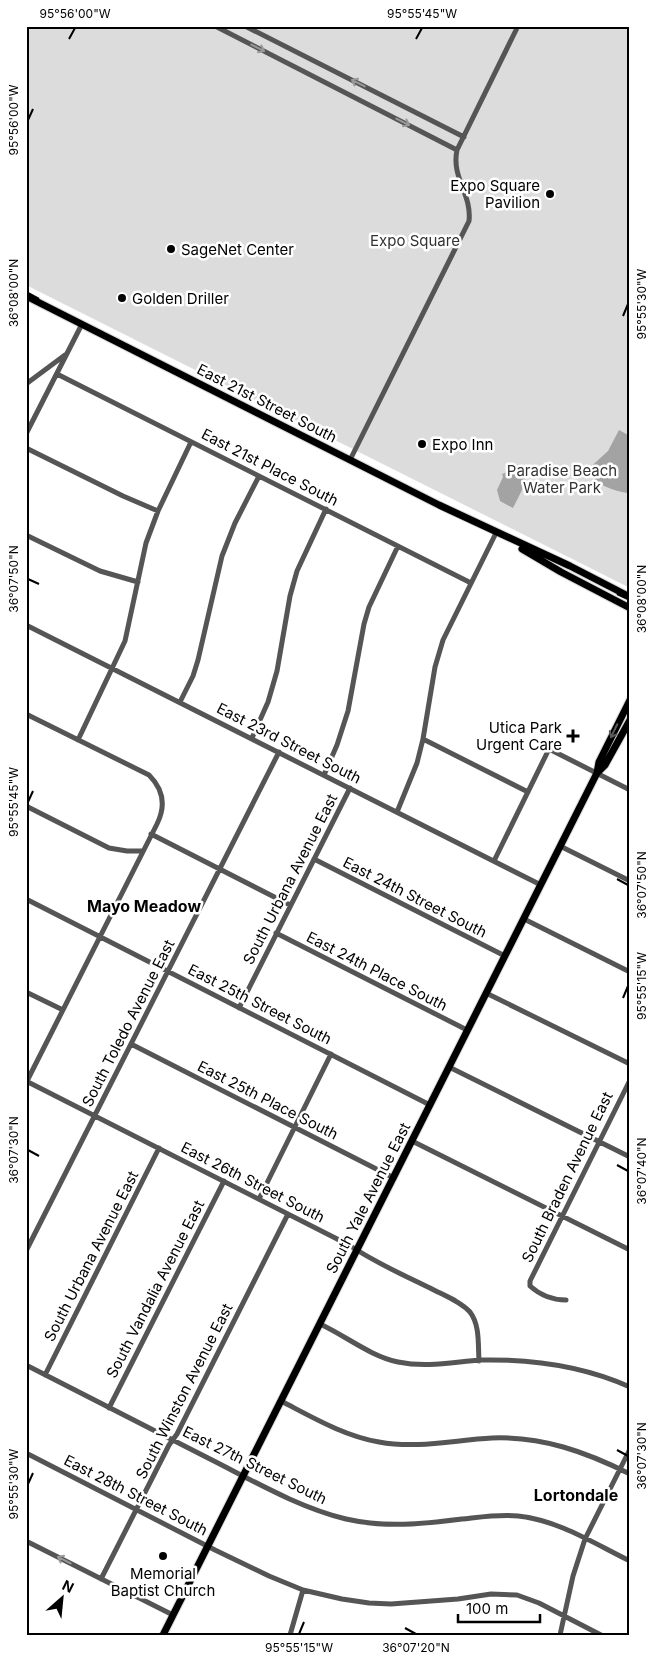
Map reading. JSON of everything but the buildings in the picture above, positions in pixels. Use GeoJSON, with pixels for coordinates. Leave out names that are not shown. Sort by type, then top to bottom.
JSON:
{"type":"FeatureCollection","features":[{"type":"Feature","properties":{"kind":"main road","name":"East 21st Street South"},"geometry":{"type":"LineString","coordinates":[[26,296],[496,533],[570,566],[630,597]]}},
{"type":"Feature","properties":{"kind":"main road","name":"East 21st Street South"},"geometry":{"type":"LineString","coordinates":[[496,533],[561,572],[630,608]]}},
{"type":"Feature","properties":{"kind":"main road","name":"South Yale Avenue East"},"geometry":{"type":"LineString","coordinates":[[164,1635],[597,773],[599,762],[630,700]]}},
{"type":"Feature","properties":{"kind":"main road","name":"South Yale Avenue East"},"geometry":{"type":"LineString","coordinates":[[597,773],[605,765],[630,720]]}},
{"type":"Feature","properties":{"kind":"street"},"geometry":{"type":"LineString","coordinates":[[215,26],[457,150]]}},
{"type":"Feature","properties":{"kind":"street"},"geometry":{"type":"LineString","coordinates":[[246,26],[464,137]]}},
{"type":"Feature","properties":{"kind":"street"},"geometry":{"type":"LineString","coordinates":[[350,460],[469,221],[469,202],[457,175],[455,160],[457,150],[518,26]]}},
{"type":"Feature","properties":{"kind":"street"},"geometry":{"type":"LineString","coordinates":[[26,434],[82,324]]}},
{"type":"Feature","properties":{"kind":"street"},"geometry":{"type":"LineString","coordinates":[[26,384],[67,354]]}},
{"type":"Feature","properties":{"kind":"street","name":"East 21st Place South"},"geometry":{"type":"LineString","coordinates":[[57,374],[471,582]]}},
{"type":"Feature","properties":{"kind":"street"},"geometry":{"type":"LineString","coordinates":[[78,740],[125,641],[146,543],[158,511],[191,442]]}},
{"type":"Feature","properties":{"kind":"street"},"geometry":{"type":"LineString","coordinates":[[26,448],[123,496],[158,511]]}},
{"type":"Feature","properties":{"kind":"street"},"geometry":{"type":"LineString","coordinates":[[180,702],[198,660],[222,556],[235,523],[259,476]]}},
{"type":"Feature","properties":{"kind":"street"},"geometry":{"type":"LineString","coordinates":[[252,738],[268,702],[277,671],[290,596],[297,571],[326,509]]}},
{"type":"Feature","properties":{"kind":"street"},"geometry":{"type":"LineString","coordinates":[[397,812],[412,777],[423,739],[437,658],[448,630],[496,533]]}},
{"type":"Feature","properties":{"kind":"street"},"geometry":{"type":"LineString","coordinates":[[26,535],[100,571],[138,582]]}},
{"type":"Feature","properties":{"kind":"street","name":"South Urbana Avenue East"},"geometry":{"type":"LineString","coordinates":[[324,775],[337,745],[348,711],[364,624],[369,607],[398,546]]}},
{"type":"Feature","properties":{"kind":"street","name":"East 23rd Street South"},"geometry":{"type":"LineString","coordinates":[[26,625],[541,885]]}},
{"type":"Feature","properties":{"kind":"street"},"geometry":{"type":"LineString","coordinates":[[26,714],[149,776],[158,786],[163,808],[26,1082]]}},
{"type":"Feature","properties":{"kind":"street"},"geometry":{"type":"LineString","coordinates":[[423,739],[528,792]]}},
{"type":"Feature","properties":{"kind":"street"},"geometry":{"type":"LineString","coordinates":[[494,861],[549,749],[630,790]]}},
{"type":"Feature","properties":{"kind":"street","name":"South Toledo Avenue East"},"geometry":{"type":"LineString","coordinates":[[26,1251],[279,752]]}},
{"type":"Feature","properties":{"kind":"street","name":"South Urbana Avenue East"},"geometry":{"type":"LineString","coordinates":[[239,1008],[350,788]]}},
{"type":"Feature","properties":{"kind":"street"},"geometry":{"type":"LineString","coordinates":[[26,806],[109,848],[143,851]]}},
{"type":"Feature","properties":{"kind":"street"},"geometry":{"type":"LineString","coordinates":[[151,834],[290,905]]}},
{"type":"Feature","properties":{"kind":"street"},"geometry":{"type":"LineString","coordinates":[[560,846],[630,881]]}},
{"type":"Feature","properties":{"kind":"street","name":"East 24th Street South"},"geometry":{"type":"LineString","coordinates":[[314,860],[505,956]]}},
{"type":"Feature","properties":{"kind":"street","name":"East 25th Street South"},"geometry":{"type":"LineString","coordinates":[[26,899],[430,1104]]}},
{"type":"Feature","properties":{"kind":"street"},"geometry":{"type":"LineString","coordinates":[[524,919],[630,972]]}},
{"type":"Feature","properties":{"kind":"street","name":"East 24th Place South"},"geometry":{"type":"LineString","coordinates":[[276,933],[467,1030]]}},
{"type":"Feature","properties":{"kind":"street"},"geometry":{"type":"LineString","coordinates":[[26,992],[63,1010]]}},
{"type":"Feature","properties":{"kind":"street"},"geometry":{"type":"LineString","coordinates":[[486,993],[630,1064]]}},
{"type":"Feature","properties":{"kind":"street","name":"East 25th Place South"},"geometry":{"type":"LineString","coordinates":[[131,1044],[394,1178]]}},
{"type":"Feature","properties":{"kind":"street"},"geometry":{"type":"LineString","coordinates":[[259,1199],[331,1054]]}},
{"type":"Feature","properties":{"kind":"street"},"geometry":{"type":"LineString","coordinates":[[449,1067],[630,1157]]}},
{"type":"Feature","properties":{"kind":"street","name":"South Braden Avenue East"},"geometry":{"type":"LineString","coordinates":[[566,1300],[554,1300],[530,1286],[530,1281],[630,1080]]}},
{"type":"Feature","properties":{"kind":"street","name":"East 26th Street South"},"geometry":{"type":"LineString","coordinates":[[26,1082],[224,1181],[453,1300],[470,1312],[476,1327],[479,1360]]}},
{"type":"Feature","properties":{"kind":"street"},"geometry":{"type":"LineString","coordinates":[[412,1141],[630,1250]]}},
{"type":"Feature","properties":{"kind":"street","name":"South Urbana Avenue East"},"geometry":{"type":"LineString","coordinates":[[45,1375],[159,1148]]}},
{"type":"Feature","properties":{"kind":"street","name":"South Vandalia Avenue East"},"geometry":{"type":"LineString","coordinates":[[109,1408],[224,1181]]}},
{"type":"Feature","properties":{"kind":"street","name":"South Winston Avenue East"},"geometry":{"type":"LineString","coordinates":[[101,1580],[288,1214]]}},
{"type":"Feature","properties":{"kind":"street"},"geometry":{"type":"LineString","coordinates":[[320,1324],[373,1353],[397,1362],[427,1365],[479,1360],[518,1360],[561,1365],[605,1377],[630,1387]]}},
{"type":"Feature","properties":{"kind":"street","name":"East 27th Street South"},"geometry":{"type":"LineString","coordinates":[[26,1365],[316,1511],[362,1522],[394,1525],[514,1516],[549,1523],[630,1561]]}},
{"type":"Feature","properties":{"kind":"street"},"geometry":{"type":"LineString","coordinates":[[281,1401],[341,1431],[376,1442],[417,1445],[490,1438],[525,1438],[573,1449],[630,1474]]}},
{"type":"Feature","properties":{"kind":"street"},"geometry":{"type":"LineString","coordinates":[[560,1635],[573,1576],[585,1539],[630,1449]]}},
{"type":"Feature","properties":{"kind":"street","name":"East 28th Street South"},"geometry":{"type":"LineString","coordinates":[[26,1453],[208,1546],[269,1576],[303,1590],[342,1599],[391,1604],[458,1599],[491,1594],[517,1595],[538,1603],[602,1635]]}},
{"type":"Feature","properties":{"kind":"street"},"geometry":{"type":"LineString","coordinates":[[26,1541],[173,1615]]}},
{"type":"Feature","properties":{"kind":"street"},"geometry":{"type":"LineString","coordinates":[[290,1635],[303,1590]]}},
{"type":"Feature","properties":{"kind":"green space","name":"Expo Square"},"geometry":{"type":"Polygon","coordinates":[[[26,26],[630,26],[630,588],[26,285],[26,26]]]}},
{"type":"Feature","properties":{"kind":"shaded area"},"geometry":{"type":"Polygon","coordinates":[[[619,430],[630,436],[628,493],[616,491],[605,486],[586,471],[608,451],[619,430]]]}},
{"type":"Feature","properties":{"kind":"shaded area"},"geometry":{"type":"Polygon","coordinates":[[[514,463],[522,467],[526,482],[513,508],[500,501],[497,490],[503,477],[502,474],[505,473],[509,464],[514,463]]]}},
{"type":"Feature","properties":{"kind":"place","name":"Expo Square Pavilion"},"geometry":{"type":"Point","coordinates":[550,194]}},
{"type":"Feature","properties":{"kind":"place","name":"SageNet Center"},"geometry":{"type":"Point","coordinates":[171,249]}},
{"type":"Feature","properties":{"kind":"place","name":"Golden Driller"},"geometry":{"type":"Point","coordinates":[122,298]}},
{"type":"Feature","properties":{"kind":"place","name":"Expo Inn"},"geometry":{"type":"Point","coordinates":[422,444]}},
{"type":"Feature","properties":{"kind":"place","name":"Utica Park Urgent Care"},"geometry":{"type":"Point","coordinates":[573,736]}},
{"type":"Feature","properties":{"kind":"place","name":"Memorial Baptist Church"},"geometry":{"type":"Point","coordinates":[163,1556]}},
{"type":"Feature","properties":{"kind":"district","name":"Mayo Meadow"},"geometry":{"type":"Point","coordinates":[144,906]}},
{"type":"Feature","properties":{"kind":"district","name":"Lortondale"},"geometry":{"type":"Point","coordinates":[576,1495]}},
{"type":"Feature","properties":{"kind":"park label","name":"Paradise Beach Water Park"},"geometry":{"type":"Point","coordinates":[562,478]}}]}
